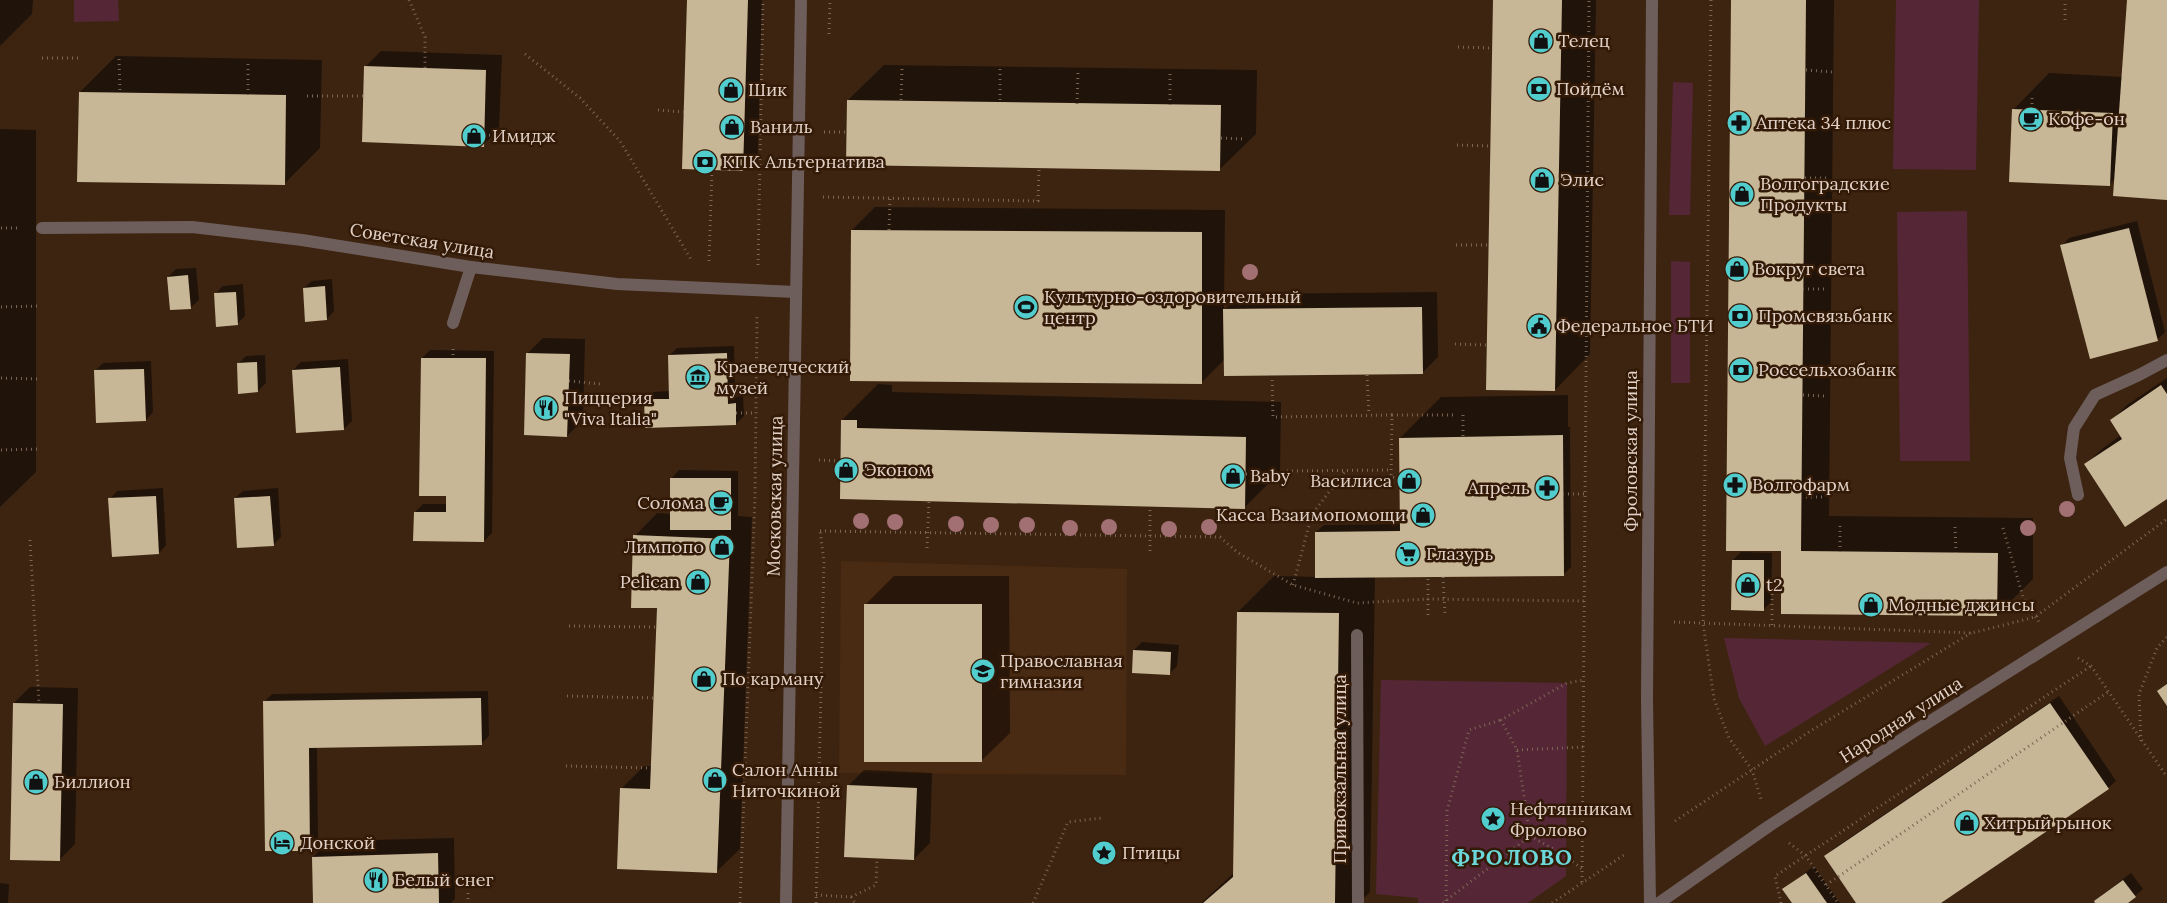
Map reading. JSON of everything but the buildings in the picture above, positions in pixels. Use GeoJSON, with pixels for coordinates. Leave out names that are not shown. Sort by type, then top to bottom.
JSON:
{"type":"FeatureCollection","features":[{"type":"Feature","properties":{"kind":"street","name":"Московская улица"},"geometry":{"type":"LineString","coordinates":[[786,903],[801,0]]}},
{"type":"Feature","properties":{"kind":"street","name":"Фроловская улица"},"geometry":{"type":"LineString","coordinates":[[1650,903],[1648,620],[1652,0]]}},
{"type":"Feature","properties":{"kind":"street","name":"Советская улица"},"geometry":{"type":"LineString","coordinates":[[42,228],[192,227],[302,240],[471,267],[616,284],[796,292]]}},
{"type":"Feature","properties":{"kind":"street"},"geometry":{"type":"LineString","coordinates":[[453,323],[471,267]]}},
{"type":"Feature","properties":{"kind":"street"},"geometry":{"type":"LineString","coordinates":[[2078,495],[2070,458],[2074,428],[2096,394],[2167,360]]}},
{"type":"Feature","properties":{"kind":"street","name":"Народная улица"},"geometry":{"type":"LineString","coordinates":[[1659,903],[1769,826],[1913,732],[2167,572]]}},
{"type":"Feature","properties":{"kind":"street","name":"Привокзальная улица"},"geometry":{"type":"LineString","coordinates":[[1357,635],[1358,903]]}},
{"type":"Feature","properties":{"kind":"path"},"geometry":{"type":"LineString","coordinates":[[409,0],[425,37],[425,68]]}},
{"type":"Feature","properties":{"kind":"path"},"geometry":{"type":"LineString","coordinates":[[759,195],[763,0]]}},
{"type":"Feature","properties":{"kind":"path"},"geometry":{"type":"LineString","coordinates":[[1552,903],[1582,882],[1589,0]]}},
{"type":"Feature","properties":{"kind":"path"},"geometry":{"type":"LineString","coordinates":[[1711,0],[1703,623],[1714,699],[1729,738],[1752,770],[1809,732],[1972,633]]}},
{"type":"Feature","properties":{"kind":"path"},"geometry":{"type":"LineString","coordinates":[[2065,0],[2065,20]]}},
{"type":"Feature","properties":{"kind":"path"},"geometry":{"type":"LineString","coordinates":[[1458,47],[1492,48]]}},
{"type":"Feature","properties":{"kind":"path"},"geometry":{"type":"LineString","coordinates":[[525,54],[580,98],[620,141],[708,287]]}},
{"type":"Feature","properties":{"kind":"path"},"geometry":{"type":"LineString","coordinates":[[42,58],[79,58]]}},
{"type":"Feature","properties":{"kind":"path"},"geometry":{"type":"LineString","coordinates":[[120,59],[120,92]]}},
{"type":"Feature","properties":{"kind":"path"},"geometry":{"type":"LineString","coordinates":[[248,64],[248,95]]}},
{"type":"Feature","properties":{"kind":"path"},"geometry":{"type":"LineString","coordinates":[[901,100],[902,68]]}},
{"type":"Feature","properties":{"kind":"path"},"geometry":{"type":"LineString","coordinates":[[1000,69],[1000,102]]}},
{"type":"Feature","properties":{"kind":"path"},"geometry":{"type":"LineString","coordinates":[[1077,104],[1078,70]]}},
{"type":"Feature","properties":{"kind":"path"},"geometry":{"type":"LineString","coordinates":[[1806,70],[1832,72]]}},
{"type":"Feature","properties":{"kind":"path"},"geometry":{"type":"LineString","coordinates":[[1170,71],[1170,105]]}},
{"type":"Feature","properties":{"kind":"path"},"geometry":{"type":"LineString","coordinates":[[2032,94],[2032,109]]}},
{"type":"Feature","properties":{"kind":"path"},"geometry":{"type":"LineString","coordinates":[[307,96],[363,96]]}},
{"type":"Feature","properties":{"kind":"path"},"geometry":{"type":"LineString","coordinates":[[658,110],[684,112]]}},
{"type":"Feature","properties":{"kind":"path"},"geometry":{"type":"LineString","coordinates":[[484,135],[521,136]]}},
{"type":"Feature","properties":{"kind":"path"},"geometry":{"type":"LineString","coordinates":[[1221,138],[1244,139]]}},
{"type":"Feature","properties":{"kind":"path"},"geometry":{"type":"LineString","coordinates":[[1457,145],[1490,146]]}},
{"type":"Feature","properties":{"kind":"path"},"geometry":{"type":"LineString","coordinates":[[797,196],[1038,201],[1039,168]]}},
{"type":"Feature","properties":{"kind":"path"},"geometry":{"type":"LineString","coordinates":[[708,287],[712,170]]}},
{"type":"Feature","properties":{"kind":"path"},"geometry":{"type":"LineString","coordinates":[[1805,178],[1829,178]]}},
{"type":"Feature","properties":{"kind":"path"},"geometry":{"type":"LineString","coordinates":[[889,230],[890,198]]}},
{"type":"Feature","properties":{"kind":"path"},"geometry":{"type":"LineString","coordinates":[[1456,244],[1489,245]]}},
{"type":"Feature","properties":{"kind":"path"},"geometry":{"type":"LineString","coordinates":[[1803,288],[1827,288]]}},
{"type":"Feature","properties":{"kind":"path"},"geometry":{"type":"LineString","coordinates":[[1,307],[40,306]]}},
{"type":"Feature","properties":{"kind":"path"},"geometry":{"type":"LineString","coordinates":[[1455,344],[1486,345]]}},
{"type":"Feature","properties":{"kind":"path"},"geometry":{"type":"LineString","coordinates":[[1272,375],[1273,417],[1454,415]]}},
{"type":"Feature","properties":{"kind":"path"},"geometry":{"type":"LineString","coordinates":[[1367,375],[1369,415]]}},
{"type":"Feature","properties":{"kind":"path"},"geometry":{"type":"LineString","coordinates":[[1,378],[38,379]]}},
{"type":"Feature","properties":{"kind":"path"},"geometry":{"type":"LineString","coordinates":[[569,381],[600,384]]}},
{"type":"Feature","properties":{"kind":"path"},"geometry":{"type":"LineString","coordinates":[[1802,395],[1825,396]]}},
{"type":"Feature","properties":{"kind":"path","name":"Московская улица"},"geometry":{"type":"LineString","coordinates":[[736,413],[756,413],[755,504],[740,903]]}},
{"type":"Feature","properties":{"kind":"path"},"geometry":{"type":"LineString","coordinates":[[1463,415],[1463,436]]}},
{"type":"Feature","properties":{"kind":"path"},"geometry":{"type":"LineString","coordinates":[[1392,416],[1391,478],[1399,478]]}},
{"type":"Feature","properties":{"kind":"path"},"geometry":{"type":"LineString","coordinates":[[1,450],[37,449]]}},
{"type":"Feature","properties":{"kind":"path"},"geometry":{"type":"LineString","coordinates":[[816,460],[840,462]]}},
{"type":"Feature","properties":{"kind":"path"},"geometry":{"type":"LineString","coordinates":[[1293,585],[1312,514],[1346,470]]}},
{"type":"Feature","properties":{"kind":"path"},"geometry":{"type":"LineString","coordinates":[[1246,474],[1391,470]]}},
{"type":"Feature","properties":{"kind":"path"},"geometry":{"type":"LineString","coordinates":[[1563,494],[1586,494]]}},
{"type":"Feature","properties":{"kind":"path"},"geometry":{"type":"LineString","coordinates":[[1802,497],[1823,497]]}},
{"type":"Feature","properties":{"kind":"path"},"geometry":{"type":"LineString","coordinates":[[927,548],[928,501]]}},
{"type":"Feature","properties":{"kind":"path"},"geometry":{"type":"LineString","coordinates":[[1150,507],[1150,551]]}},
{"type":"Feature","properties":{"kind":"path"},"geometry":{"type":"LineString","coordinates":[[1648,620],[1972,633],[2035,617],[2167,519]]}},
{"type":"Feature","properties":{"kind":"path"},"geometry":{"type":"LineString","coordinates":[[1840,526],[1840,552]]}},
{"type":"Feature","properties":{"kind":"path"},"geometry":{"type":"LineString","coordinates":[[1955,527],[1956,553]]}},
{"type":"Feature","properties":{"kind":"path"},"geometry":{"type":"LineString","coordinates":[[2003,528],[2023,597],[2035,617],[2055,643],[2091,666],[2167,777]]}},
{"type":"Feature","properties":{"kind":"path"},"geometry":{"type":"LineString","coordinates":[[820,531],[1220,537],[1237,552],[1293,585],[1357,603],[1428,599],[1585,601]]}},
{"type":"Feature","properties":{"kind":"path"},"geometry":{"type":"LineString","coordinates":[[30,540],[39,703]]}},
{"type":"Feature","properties":{"kind":"path"},"geometry":{"type":"LineString","coordinates":[[1428,577],[1428,615]]}},
{"type":"Feature","properties":{"kind":"path"},"geometry":{"type":"LineString","coordinates":[[1443,577],[1445,615]]}},
{"type":"Feature","properties":{"kind":"path"},"geometry":{"type":"LineString","coordinates":[[1772,625],[1772,584],[1781,584]]}},
{"type":"Feature","properties":{"kind":"path"},"geometry":{"type":"LineString","coordinates":[[569,626],[656,627]]}},
{"type":"Feature","properties":{"kind":"path"},"geometry":{"type":"LineString","coordinates":[[2142,742],[2139,694],[2157,648],[2167,636]]}},
{"type":"Feature","properties":{"kind":"path"},"geometry":{"type":"LineString","coordinates":[[1780,903],[1775,876],[2091,666]]}},
{"type":"Feature","properties":{"kind":"path"},"geometry":{"type":"LineString","coordinates":[[1445,902],[1447,811],[1469,730],[1501,720],[1567,683],[1584,680]]}},
{"type":"Feature","properties":{"kind":"path"},"geometry":{"type":"LineString","coordinates":[[1826,885],[2108,692]]}},
{"type":"Feature","properties":{"kind":"path"},"geometry":{"type":"LineString","coordinates":[[567,696],[654,698]]}},
{"type":"Feature","properties":{"kind":"path"},"geometry":{"type":"LineString","coordinates":[[1501,720],[1517,750],[1530,836]]}},
{"type":"Feature","properties":{"kind":"path"},"geometry":{"type":"LineString","coordinates":[[1517,750],[1584,746]]}},
{"type":"Feature","properties":{"kind":"path"},"geometry":{"type":"LineString","coordinates":[[566,766],[651,768]]}},
{"type":"Feature","properties":{"kind":"path"},"geometry":{"type":"LineString","coordinates":[[1033,903],[1068,822],[1102,818]]}},
{"type":"Feature","properties":{"kind":"path"},"geometry":{"type":"LineString","coordinates":[[1445,902],[1530,836]]}},
{"type":"Feature","properties":{"kind":"path"},"geometry":{"type":"LineString","coordinates":[[1530,836],[1566,856],[1582,870]]}},
{"type":"Feature","properties":{"kind":"path"},"geometry":{"type":"LineString","coordinates":[[816,896],[851,897],[876,885],[877,859]]}},
{"type":"Feature","properties":{"kind":"path"},"geometry":{"type":"LineString","coordinates":[[468,893],[468,903]]}},
{"type":"Feature","properties":{"kind":"path"},"geometry":{"type":"LineString","coordinates":[[851,897],[855,903]]}},
{"type":"Feature","properties":{"kind":"shaded area"},"geometry":{"type":"Polygon","coordinates":[[[74,0],[118,0],[119,21],[74,22],[74,0]]]}},
{"type":"Feature","properties":{"kind":"shaded area"},"geometry":{"type":"Polygon","coordinates":[[[1896,0],[1979,0],[1976,170],[1893,169],[1896,0]]]}},
{"type":"Feature","properties":{"kind":"shaded area"},"geometry":{"type":"Polygon","coordinates":[[[1673,82],[1693,83],[1690,215],[1669,215],[1673,82]]]}},
{"type":"Feature","properties":{"kind":"shaded area"},"geometry":{"type":"Polygon","coordinates":[[[1967,211],[1970,461],[1900,461],[1897,212],[1967,211]]]}},
{"type":"Feature","properties":{"kind":"shaded area"},"geometry":{"type":"Polygon","coordinates":[[[1671,261],[1690,262],[1690,383],[1671,383],[1671,261]]]}},
{"type":"Feature","properties":{"kind":"shaded area","name":"Православная гимназия"},"geometry":{"type":"Polygon","coordinates":[[[841,561],[1127,569],[1126,775],[839,773],[841,561]]]}},
{"type":"Feature","properties":{"kind":"shaded area"},"geometry":{"type":"Polygon","coordinates":[[[1724,638],[1931,643],[1765,746],[1739,698],[1724,638]]]}},
{"type":"Feature","properties":{"kind":"shaded area"},"geometry":{"type":"Polygon","coordinates":[[[1381,680],[1567,683],[1566,876],[1528,903],[1418,903],[1418,898],[1376,894],[1381,680]]]}},
{"type":"Feature","properties":{"kind":"place","name":"Телец"},"geometry":{"type":"Point","coordinates":[1541,41]}},
{"type":"Feature","properties":{"kind":"place","name":"Пойдём"},"geometry":{"type":"Point","coordinates":[1539,89]}},
{"type":"Feature","properties":{"kind":"place","name":"Шик"},"geometry":{"type":"Point","coordinates":[731,90]}},
{"type":"Feature","properties":{"kind":"place","name":"Кофе-он"},"geometry":{"type":"Point","coordinates":[2031,119]}},
{"type":"Feature","properties":{"kind":"place","name":"Аптека 34 плюс"},"geometry":{"type":"Point","coordinates":[1739,123]}},
{"type":"Feature","properties":{"kind":"place","name":"Ваниль"},"geometry":{"type":"Point","coordinates":[732,127]}},
{"type":"Feature","properties":{"kind":"place","name":"Имидж"},"geometry":{"type":"Point","coordinates":[474,136]}},
{"type":"Feature","properties":{"kind":"place","name":"КПК Альтернатива"},"geometry":{"type":"Point","coordinates":[705,162]}},
{"type":"Feature","properties":{"kind":"place","name":"Элис"},"geometry":{"type":"Point","coordinates":[1542,180]}},
{"type":"Feature","properties":{"kind":"place","name":"Волгоградские Продукты"},"geometry":{"type":"Point","coordinates":[1742,194]}},
{"type":"Feature","properties":{"kind":"place","name":"Вокруг света"},"geometry":{"type":"Point","coordinates":[1737,269]}},
{"type":"Feature","properties":{"kind":"place","name":"Культурно-оздоровительный центр"},"geometry":{"type":"Point","coordinates":[1026,307]}},
{"type":"Feature","properties":{"kind":"place","name":"Промсвязьбанк"},"geometry":{"type":"Point","coordinates":[1740,316]}},
{"type":"Feature","properties":{"kind":"place","name":"Федеральное БТИ"},"geometry":{"type":"Point","coordinates":[1539,326]}},
{"type":"Feature","properties":{"kind":"place","name":"Россельхозбанк"},"geometry":{"type":"Point","coordinates":[1741,370]}},
{"type":"Feature","properties":{"kind":"place","name":"Краеведческий музей"},"geometry":{"type":"Point","coordinates":[698,377]}},
{"type":"Feature","properties":{"kind":"place","name":"Пиццерия \"Viva Italia\""},"geometry":{"type":"Point","coordinates":[546,408]}},
{"type":"Feature","properties":{"kind":"place","name":"Эконом"},"geometry":{"type":"Point","coordinates":[846,470]}},
{"type":"Feature","properties":{"kind":"place","name":"Baby"},"geometry":{"type":"Point","coordinates":[1233,476]}},
{"type":"Feature","properties":{"kind":"place","name":"Василиса"},"geometry":{"type":"Point","coordinates":[1409,481]}},
{"type":"Feature","properties":{"kind":"place","name":"Волгофарм"},"geometry":{"type":"Point","coordinates":[1735,485]}},
{"type":"Feature","properties":{"kind":"place","name":"Апрель"},"geometry":{"type":"Point","coordinates":[1547,488]}},
{"type":"Feature","properties":{"kind":"place","name":"Солома"},"geometry":{"type":"Point","coordinates":[721,503]}},
{"type":"Feature","properties":{"kind":"place","name":"Касса Взаимопомощи"},"geometry":{"type":"Point","coordinates":[1423,515]}},
{"type":"Feature","properties":{"kind":"place","name":"Лимпопо"},"geometry":{"type":"Point","coordinates":[722,547]}},
{"type":"Feature","properties":{"kind":"place","name":"Глазурь"},"geometry":{"type":"Point","coordinates":[1408,554]}},
{"type":"Feature","properties":{"kind":"place","name":"Pelican"},"geometry":{"type":"Point","coordinates":[698,582]}},
{"type":"Feature","properties":{"kind":"place","name":"t2"},"geometry":{"type":"Point","coordinates":[1748,585]}},
{"type":"Feature","properties":{"kind":"place","name":"Модные джинсы"},"geometry":{"type":"Point","coordinates":[1871,605]}},
{"type":"Feature","properties":{"kind":"place","name":"Православная гимназия"},"geometry":{"type":"Point","coordinates":[983,671]}},
{"type":"Feature","properties":{"kind":"place","name":"По карману"},"geometry":{"type":"Point","coordinates":[704,679]}},
{"type":"Feature","properties":{"kind":"place","name":"Салон Анны Ниточкиной"},"geometry":{"type":"Point","coordinates":[715,780]}},
{"type":"Feature","properties":{"kind":"place","name":"Биллион"},"geometry":{"type":"Point","coordinates":[36,782]}},
{"type":"Feature","properties":{"kind":"place","name":"Нефтянникам Фролово"},"geometry":{"type":"Point","coordinates":[1493,819]}},
{"type":"Feature","properties":{"kind":"place","name":"Хитрый рынок"},"geometry":{"type":"Point","coordinates":[1967,823]}},
{"type":"Feature","properties":{"kind":"place","name":"Донской"},"geometry":{"type":"Point","coordinates":[282,843]}},
{"type":"Feature","properties":{"kind":"place","name":"Птицы"},"geometry":{"type":"Point","coordinates":[1104,853]}},
{"type":"Feature","properties":{"kind":"place","name":"Белый снег"},"geometry":{"type":"Point","coordinates":[376,880]}},
{"type":"Feature","properties":{"kind":"district","name":"ФРОЛОВО"},"geometry":{"type":"Point","coordinates":[1512,857]}}]}
